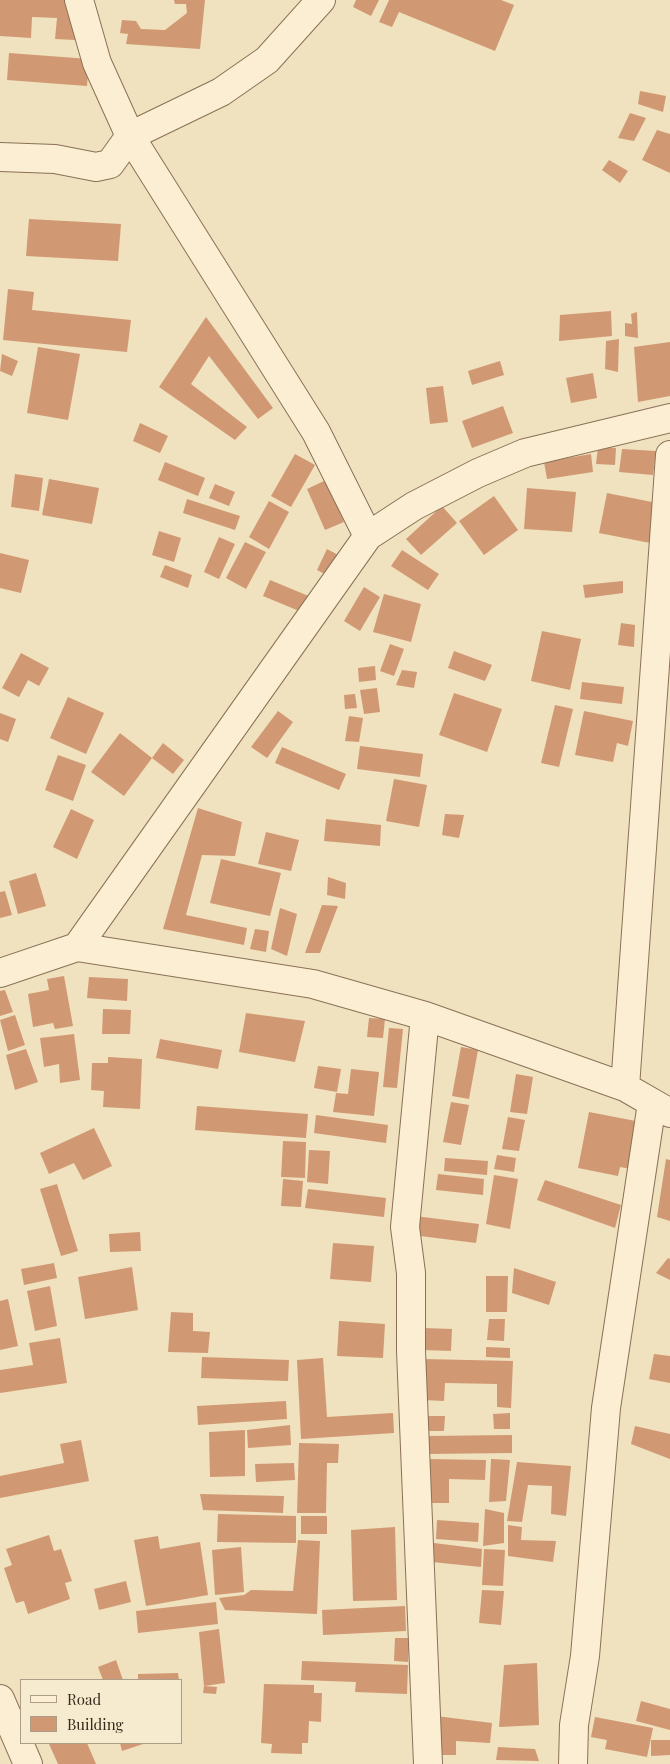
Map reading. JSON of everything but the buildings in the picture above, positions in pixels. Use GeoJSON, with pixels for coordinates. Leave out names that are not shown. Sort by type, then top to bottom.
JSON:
{"type":"FeatureCollection","features":[{"type":"Feature","properties":{"kind":"street"},"geometry":{"type":"LineString","coordinates":[[79,0],[97,63],[130,136],[316,432],[368,536]]}},
{"type":"Feature","properties":{"kind":"street"},"geometry":{"type":"LineString","coordinates":[[0,157],[55,159],[96,167],[110,164],[130,136],[221,92],[267,60],[321,0]]}},
{"type":"Feature","properties":{"kind":"street"},"geometry":{"type":"LineString","coordinates":[[77,947],[368,536],[414,506],[478,473],[525,453],[670,418]]}},
{"type":"Feature","properties":{"kind":"street"},"geometry":{"type":"LineString","coordinates":[[625,1087],[670,455]]}},
{"type":"Feature","properties":{"kind":"street"},"geometry":{"type":"LineString","coordinates":[[0,974],[77,947],[313,984],[425,1016],[625,1087],[661,1108],[606,1408],[585,1656],[574,1725],[573,1764]]}},
{"type":"Feature","properties":{"kind":"street"},"geometry":{"type":"LineString","coordinates":[[425,1016],[405,1227],[411,1273],[411,1351],[428,1764]]}},
{"type":"Feature","properties":{"kind":"street"},"geometry":{"type":"LineString","coordinates":[[0,1699],[28,1764]]}}]}
